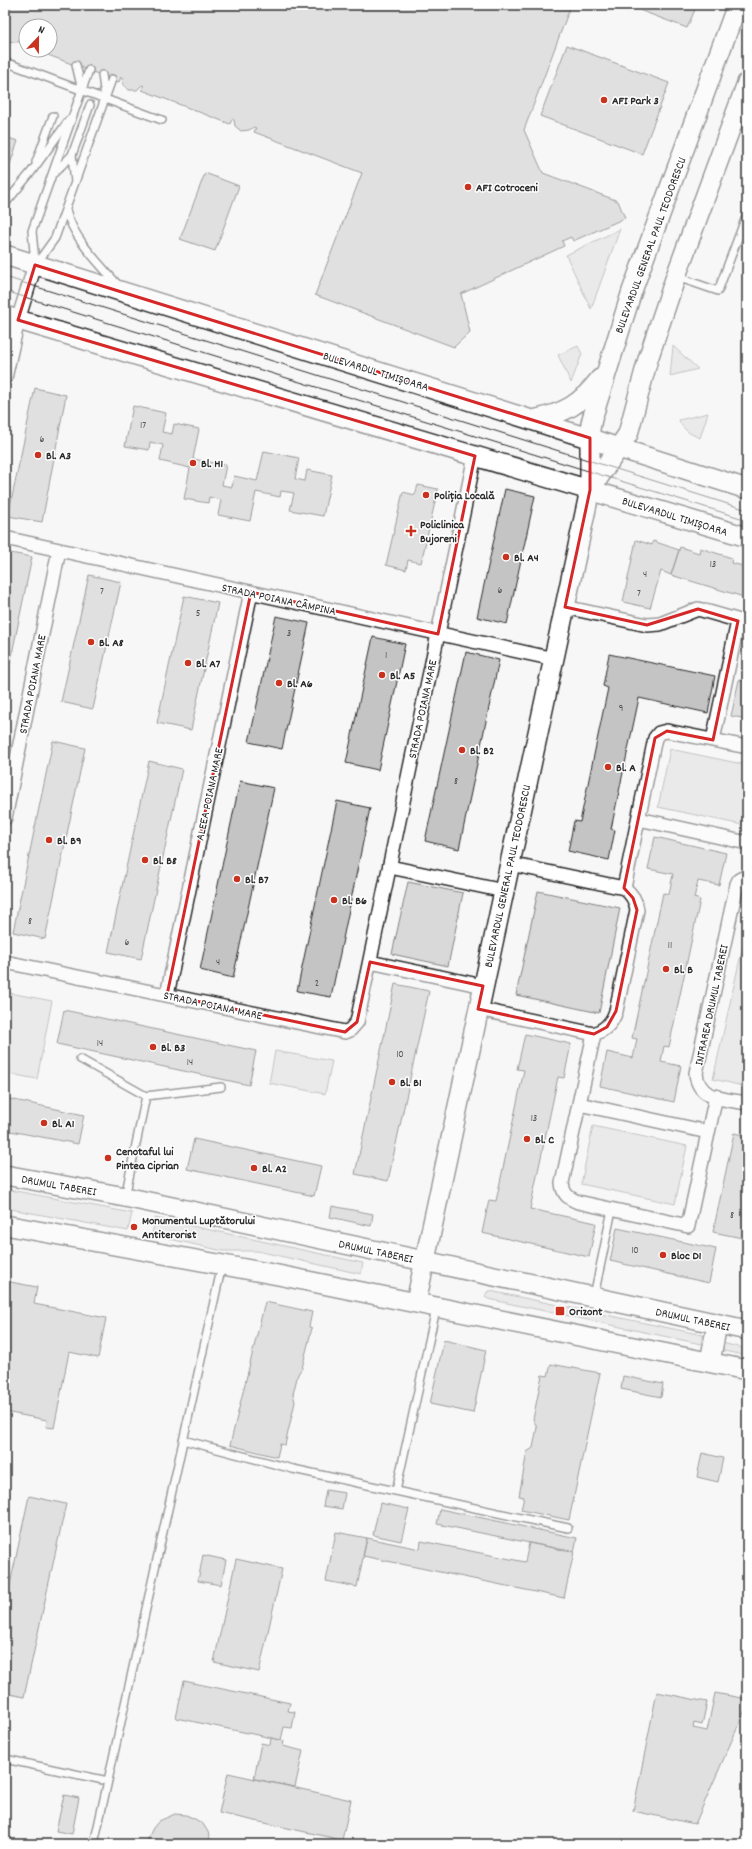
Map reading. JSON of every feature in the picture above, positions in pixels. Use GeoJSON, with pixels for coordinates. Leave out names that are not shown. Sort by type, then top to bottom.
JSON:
{"type":"FeatureCollection","features":[{"type":"Feature","properties":{"kind":"main road","name":"BULEVARDUL GENERAL PAUL TEODORESCU"},"geometry":{"type":"LineString","coordinates":[[416,1302],[590,490],[590,438],[592,419],[632,291],[737,5]]}},
{"type":"Feature","properties":{"kind":"main road","name":"BULEVARDUL GENERAL PAUL TEODORESCU"},"geometry":{"type":"LineString","coordinates":[[590,490],[628,434],[648,359],[676,276],[747,83]]}},
{"type":"Feature","properties":{"kind":"main road","name":"BULEVARDUL TIMIȘOARA"},"geometry":{"type":"LineString","coordinates":[[5,255],[533,420],[747,489]]}},
{"type":"Feature","properties":{"kind":"main road","name":"BULEVARDUL TIMIȘOARA"},"geometry":{"type":"LineString","coordinates":[[11,318],[747,537]]}},
{"type":"Feature","properties":{"kind":"main road"},"geometry":{"type":"LineString","coordinates":[[533,420],[550,416],[572,407],[582,400],[606,372]]}},
{"type":"Feature","properties":{"kind":"main road","name":"DRUMUL TABEREI"},"geometry":{"type":"LineString","coordinates":[[5,1175],[125,1197],[747,1330]]}},
{"type":"Feature","properties":{"kind":"main road"},"geometry":{"type":"LineString","coordinates":[[5,1225],[416,1302],[747,1370]]}},
{"type":"Feature","properties":{"kind":"main road"},"geometry":{"type":"LineString","coordinates":[[710,1362],[717,1324]]}},
{"type":"Feature","properties":{"kind":"street"},"geometry":{"type":"LineString","coordinates":[[5,378],[11,318],[35,264]]}},
{"type":"Feature","properties":{"kind":"street","name":"STRADA POIANA MARE"},"geometry":{"type":"LineString","coordinates":[[5,962],[345,1032],[350,1030],[357,1022],[475,456]]}},
{"type":"Feature","properties":{"kind":"street","name":"STRADA POIANA CÂMPINA"},"geometry":{"type":"LineString","coordinates":[[5,538],[554,659]]}},
{"type":"Feature","properties":{"kind":"street","name":"STRADA POIANA MARE"},"geometry":{"type":"LineString","coordinates":[[5,818],[8,787],[59,550]]}},
{"type":"Feature","properties":{"kind":"street","name":"ALEEA POIANA MARE"},"geometry":{"type":"LineString","coordinates":[[166,995],[251,592]]}},
{"type":"Feature","properties":{"kind":"street"},"geometry":{"type":"LineString","coordinates":[[565,607],[647,625],[660,624],[698,609],[743,622],[713,740]]}},
{"type":"Feature","properties":{"kind":"street"},"geometry":{"type":"LineString","coordinates":[[624,888],[655,738],[660,733],[667,731],[747,747]]}},
{"type":"Feature","properties":{"kind":"street"},"geometry":{"type":"LineString","coordinates":[[638,819],[747,842]]}},
{"type":"Feature","properties":{"kind":"street"},"geometry":{"type":"LineString","coordinates":[[478,1010],[594,1034],[607,1027],[613,1021],[616,1011],[637,910],[633,898],[624,888],[510,864]]}},
{"type":"Feature","properties":{"kind":"street"},"geometry":{"type":"LineString","coordinates":[[390,867],[504,891]]}},
{"type":"Feature","properties":{"kind":"street","name":"INTRAREA DRUMUL TABEREI"},"geometry":{"type":"LineString","coordinates":[[747,876],[739,880],[737,884],[696,1073],[699,1088],[705,1094],[747,1103]]}},
{"type":"Feature","properties":{"kind":"street"},"geometry":{"type":"LineString","coordinates":[[370,962],[483,986]]}},
{"type":"Feature","properties":{"kind":"street"},"geometry":{"type":"LineString","coordinates":[[594,1034],[562,1184],[562,1189],[565,1195],[578,1202],[688,1226],[716,1096]]}},
{"type":"Feature","properties":{"kind":"street"},"geometry":{"type":"LineString","coordinates":[[579,1104],[708,1132]]}},
{"type":"Feature","properties":{"kind":"lane"},"geometry":{"type":"LineString","coordinates":[[5,62],[162,120]]}},
{"type":"Feature","properties":{"kind":"lane"},"geometry":{"type":"LineString","coordinates":[[76,65],[82,91]]}},
{"type":"Feature","properties":{"kind":"lane"},"geometry":{"type":"LineString","coordinates":[[35,264],[32,231],[89,70]]}},
{"type":"Feature","properties":{"kind":"lane"},"geometry":{"type":"LineString","coordinates":[[102,75],[105,99]]}},
{"type":"Feature","properties":{"kind":"lane"},"geometry":{"type":"LineString","coordinates":[[35,264],[55,238],[112,79]]}},
{"type":"Feature","properties":{"kind":"lane"},"geometry":{"type":"LineString","coordinates":[[52,175],[72,155],[90,105]]}},
{"type":"Feature","properties":{"kind":"lane"},"geometry":{"type":"LineString","coordinates":[[5,204],[32,171],[74,112]]}},
{"type":"Feature","properties":{"kind":"lane"},"geometry":{"type":"LineString","coordinates":[[32,171],[53,116]]}},
{"type":"Feature","properties":{"kind":"lane"},"geometry":{"type":"LineString","coordinates":[[72,155],[75,184]]}},
{"type":"Feature","properties":{"kind":"lane"},"geometry":{"type":"LineString","coordinates":[[66,209],[69,221],[82,242],[126,293]]}},
{"type":"Feature","properties":{"kind":"lane"},"geometry":{"type":"LineString","coordinates":[[676,276],[718,291],[747,214]]}},
{"type":"Feature","properties":{"kind":"lane"},"geometry":{"type":"LineString","coordinates":[[80,1059],[146,1096],[221,1087]]}},
{"type":"Feature","properties":{"kind":"lane"},"geometry":{"type":"LineString","coordinates":[[125,1197],[146,1096]]}},
{"type":"Feature","properties":{"kind":"lane"},"geometry":{"type":"LineString","coordinates":[[594,1298],[612,1210]]}},
{"type":"Feature","properties":{"kind":"lane"},"geometry":{"type":"LineString","coordinates":[[94,1844],[222,1265]]}},
{"type":"Feature","properties":{"kind":"lane"},"geometry":{"type":"LineString","coordinates":[[396,1491],[436,1306]]}},
{"type":"Feature","properties":{"kind":"lane"},"geometry":{"type":"LineString","coordinates":[[183,1440],[293,1469],[568,1528]]}},
{"type":"Feature","properties":{"kind":"lane"},"geometry":{"type":"LineString","coordinates":[[5,1759],[108,1781]]}},
{"type":"Feature","properties":{"kind":"highlighted area"},"geometry":{"type":"Polygon","coordinates":[[[35,265],[590,438],[590,490],[565,607],[647,625],[698,609],[738,621],[713,740],[667,731],[655,738],[624,888],[633,898],[637,910],[616,1011],[607,1027],[594,1034],[478,1009],[483,986],[370,962],[357,1022],[345,1032],[167,995],[251,592],[438,634],[475,456],[18,320],[35,265]]]}},
{"type":"Feature","properties":{"kind":"shaded area"},"geometry":{"type":"Polygon","coordinates":[[[620,229],[591,309],[566,255],[620,229]]]}},
{"type":"Feature","properties":{"kind":"shaded area"},"geometry":{"type":"Polygon","coordinates":[[[578,346],[582,354],[571,383],[558,355],[578,346]]]}},
{"type":"Feature","properties":{"kind":"shaded area"},"geometry":{"type":"Polygon","coordinates":[[[673,346],[698,369],[670,376],[673,346]]]}},
{"type":"Feature","properties":{"kind":"shaded area"},"geometry":{"type":"Polygon","coordinates":[[[708,413],[700,438],[687,431],[679,420],[708,413]]]}},
{"type":"Feature","properties":{"kind":"shaded area"},"geometry":{"type":"Polygon","coordinates":[[[670,749],[747,765],[747,826],[658,807],[670,749]]]}},
{"type":"Feature","properties":{"kind":"shaded area"},"geometry":{"type":"Polygon","coordinates":[[[408,882],[463,893],[448,966],[392,954],[408,882]]]}},
{"type":"Feature","properties":{"kind":"shaded area"},"geometry":{"type":"Polygon","coordinates":[[[538,891],[620,908],[599,1013],[516,995],[538,891]]]}},
{"type":"Feature","properties":{"kind":"shaded area"},"geometry":{"type":"Polygon","coordinates":[[[747,927],[747,1087],[713,1079],[747,927]]]}},
{"type":"Feature","properties":{"kind":"shaded area"},"geometry":{"type":"Polygon","coordinates":[[[5,992],[52,1001],[37,1079],[5,1073],[5,992]]]}},
{"type":"Feature","properties":{"kind":"shaded area"},"geometry":{"type":"Polygon","coordinates":[[[275,1051],[332,1061],[325,1094],[269,1083],[275,1051]]]}},
{"type":"Feature","properties":{"kind":"shaded area"},"geometry":{"type":"Polygon","coordinates":[[[593,1126],[687,1146],[675,1204],[581,1184],[593,1126]]]}},
{"type":"Feature","properties":{"kind":"shaded area"},"geometry":{"type":"Polygon","coordinates":[[[5,1189],[132,1213],[128,1231],[5,1208],[5,1189]]]}},
{"type":"Feature","properties":{"kind":"shaded area"},"geometry":{"type":"Polygon","coordinates":[[[155,1218],[363,1263],[361,1274],[257,1251],[223,1251],[152,1235],[155,1218]]]}},
{"type":"Feature","properties":{"kind":"shaded area"},"geometry":{"type":"Polygon","coordinates":[[[490,1291],[703,1335],[701,1344],[488,1299],[485,1297],[487,1292],[490,1291]]]}},
{"type":"Feature","properties":{"kind":"shaded area"},"geometry":{"type":"Polygon","coordinates":[[[722,1343],[747,1349],[747,1356],[720,1350],[722,1343]]]}},
{"type":"Feature","properties":{"kind":"building","name":"AFI Cotroceni"},"geometry":{"type":"Polygon","coordinates":[[[5,5],[571,5],[524,130],[543,173],[618,201],[625,218],[573,241],[571,237],[562,241],[564,246],[461,294],[470,332],[454,347],[315,295],[362,173],[254,132],[256,128],[254,127],[249,130],[241,131],[235,126],[234,120],[232,119],[230,124],[142,90],[144,86],[142,85],[137,90],[129,90],[123,85],[122,77],[119,82],[56,58],[58,58],[58,18],[18,18],[18,42],[5,41],[5,5]]]}},
{"type":"Feature","properties":{"kind":"building"},"geometry":{"type":"Polygon","coordinates":[[[626,5],[697,5],[687,28],[626,5]]]}},
{"type":"Feature","properties":{"kind":"building","name":"AFI Park 3"},"geometry":{"type":"Polygon","coordinates":[[[567,45],[669,83],[642,154],[540,116],[567,45]]]}},
{"type":"Feature","properties":{"kind":"building"},"geometry":{"type":"Polygon","coordinates":[[[5,137],[18,141],[8,170],[5,169],[5,137]]]}},
{"type":"Feature","properties":{"kind":"building"},"geometry":{"type":"Polygon","coordinates":[[[205,173],[239,186],[215,251],[180,239],[205,173]]]}},
{"type":"Feature","properties":{"kind":"building","name":"Bl. A3"},"geometry":{"type":"Polygon","coordinates":[[[35,388],[66,395],[42,522],[8,516],[35,388]]]}},
{"type":"Feature","properties":{"kind":"building","name":"Bl. H1"},"geometry":{"type":"Polygon","coordinates":[[[133,406],[166,413],[162,432],[172,434],[174,424],[199,429],[193,459],[226,465],[222,485],[232,487],[234,476],[257,481],[264,451],[299,458],[295,479],[305,481],[307,470],[332,475],[323,516],[290,510],[294,493],[281,491],[280,497],[256,492],[250,521],[218,515],[221,500],[209,497],[208,503],[184,499],[190,468],[160,461],[163,445],[150,442],[149,450],[125,446],[133,406]]]}},
{"type":"Feature","properties":{"kind":"building"},"geometry":{"type":"Polygon","coordinates":[[[418,485],[438,489],[421,563],[408,560],[406,570],[386,565],[403,492],[415,495],[418,485]]]}},
{"type":"Feature","properties":{"kind":"building","name":"Bl. A4"},"geometry":{"type":"Polygon","coordinates":[[[505,489],[535,496],[507,624],[477,617],[505,489]]]}},
{"type":"Feature","properties":{"kind":"building"},"geometry":{"type":"Polygon","coordinates":[[[636,540],[652,545],[653,541],[679,550],[671,575],[661,571],[650,608],[623,602],[636,540]]]}},
{"type":"Feature","properties":{"kind":"building"},"geometry":{"type":"Polygon","coordinates":[[[680,547],[699,553],[700,548],[732,558],[731,563],[747,567],[747,598],[671,575],[680,547]]]}},
{"type":"Feature","properties":{"kind":"building"},"geometry":{"type":"Polygon","coordinates":[[[5,552],[32,557],[5,688],[5,552]]]}},
{"type":"Feature","properties":{"kind":"building","name":"Bl. A8"},"geometry":{"type":"Polygon","coordinates":[[[89,575],[121,582],[93,709],[61,702],[89,575]]]}},
{"type":"Feature","properties":{"kind":"building","name":"Bl. A7"},"geometry":{"type":"Polygon","coordinates":[[[184,596],[218,603],[191,730],[157,723],[184,596]]]}},
{"type":"Feature","properties":{"kind":"building","name":"Bl. A6"},"geometry":{"type":"Polygon","coordinates":[[[276,616],[309,623],[282,749],[249,742],[276,616]]]}},
{"type":"Feature","properties":{"kind":"building","name":"Bl. A5"},"geometry":{"type":"Polygon","coordinates":[[[373,637],[405,644],[378,770],[346,763],[373,637]]]}},
{"type":"Feature","properties":{"kind":"building","name":"Bl. B2"},"geometry":{"type":"Polygon","coordinates":[[[466,652],[499,660],[459,849],[425,841],[466,652]]]}},
{"type":"Feature","properties":{"kind":"building","name":"Bl. A"},"geometry":{"type":"Polygon","coordinates":[[[609,654],[715,676],[708,713],[639,698],[611,829],[615,830],[609,860],[568,851],[574,821],[580,822],[608,688],[603,686],[609,654]]]}},
{"type":"Feature","properties":{"kind":"building"},"geometry":{"type":"Polygon","coordinates":[[[739,680],[747,682],[747,719],[731,716],[739,680]]]}},
{"type":"Feature","properties":{"kind":"building","name":"Bl. B9"},"geometry":{"type":"Polygon","coordinates":[[[53,741],[85,748],[45,939],[13,932],[53,741]]]}},
{"type":"Feature","properties":{"kind":"building","name":"Bl. B8"},"geometry":{"type":"Polygon","coordinates":[[[149,761],[182,769],[141,959],[108,952],[149,761]]]}},
{"type":"Feature","properties":{"kind":"building","name":"Bl. B7"},"geometry":{"type":"Polygon","coordinates":[[[240,781],[274,788],[233,978],[200,970],[240,781]]]}},
{"type":"Feature","properties":{"kind":"building","name":"Bl. B6"},"geometry":{"type":"Polygon","coordinates":[[[337,801],[370,808],[331,997],[297,991],[337,801]]]}},
{"type":"Feature","properties":{"kind":"building","name":"Bl. B"},"geometry":{"type":"Polygon","coordinates":[[[655,837],[726,853],[719,885],[698,881],[694,898],[700,900],[669,1047],[664,1046],[661,1062],[681,1066],[674,1102],[600,1086],[607,1052],[633,1058],[637,1039],[632,1038],[663,893],[669,894],[673,874],[648,869],[655,837]]]}},
{"type":"Feature","properties":{"kind":"building","name":"Bl. B1"},"geometry":{"type":"Polygon","coordinates":[[[395,984],[429,991],[388,1181],[355,1174],[395,984]]]}},
{"type":"Feature","properties":{"kind":"building","name":"Bl. B3"},"geometry":{"type":"Polygon","coordinates":[[[64,1010],[256,1051],[249,1085],[57,1044],[64,1010]]]}},
{"type":"Feature","properties":{"kind":"building","name":"Bl. C"},"geometry":{"type":"Polygon","coordinates":[[[525,1034],[571,1044],[564,1078],[558,1077],[530,1209],[596,1223],[589,1257],[482,1233],[489,1200],[496,1201],[524,1070],[517,1069],[525,1034]]]}},
{"type":"Feature","properties":{"kind":"building","name":"Bl. A1"},"geometry":{"type":"Polygon","coordinates":[[[5,1098],[84,1115],[78,1144],[5,1130],[5,1098]]]}},
{"type":"Feature","properties":{"kind":"building"},"geometry":{"type":"Polygon","coordinates":[[[734,1133],[747,1136],[747,1239],[713,1232],[734,1133]]]}},
{"type":"Feature","properties":{"kind":"building","name":"Bl. A2"},"geometry":{"type":"Polygon","coordinates":[[[194,1139],[321,1166],[314,1196],[187,1169],[194,1139]]]}},
{"type":"Feature","properties":{"kind":"building"},"geometry":{"type":"Polygon","coordinates":[[[332,1206],[373,1214],[371,1226],[330,1217],[332,1206]]]}},
{"type":"Feature","properties":{"kind":"building","name":"Bloc D1"},"geometry":{"type":"Polygon","coordinates":[[[617,1228],[716,1249],[709,1283],[610,1261],[617,1228]]]}},
{"type":"Feature","properties":{"kind":"building"},"geometry":{"type":"Polygon","coordinates":[[[5,1281],[37,1287],[34,1304],[106,1318],[98,1358],[69,1352],[54,1428],[46,1427],[47,1420],[5,1412],[5,1281]]]}},
{"type":"Feature","properties":{"kind":"building"},"geometry":{"type":"Polygon","coordinates":[[[265,1302],[312,1312],[309,1327],[312,1328],[302,1368],[298,1374],[293,1394],[295,1402],[285,1445],[280,1444],[277,1457],[230,1445],[265,1302]]]}},
{"type":"Feature","properties":{"kind":"building"},"geometry":{"type":"Polygon","coordinates":[[[444,1340],[486,1350],[473,1413],[430,1404],[444,1340]]]}},
{"type":"Feature","properties":{"kind":"building"},"geometry":{"type":"Polygon","coordinates":[[[551,1364],[600,1373],[569,1520],[521,1510],[524,1497],[519,1496],[527,1452],[533,1448],[537,1427],[533,1419],[542,1375],[548,1376],[551,1364]]]}},
{"type":"Feature","properties":{"kind":"building"},"geometry":{"type":"Polygon","coordinates":[[[623,1376],[663,1384],[661,1397],[621,1389],[623,1376]]]}},
{"type":"Feature","properties":{"kind":"building"},"geometry":{"type":"Polygon","coordinates":[[[702,1453],[723,1458],[718,1482],[697,1477],[702,1453]]]}},
{"type":"Feature","properties":{"kind":"building"},"geometry":{"type":"Polygon","coordinates":[[[326,1490],[345,1493],[342,1509],[323,1506],[326,1490]]]}},
{"type":"Feature","properties":{"kind":"building"},"geometry":{"type":"Polygon","coordinates":[[[29,1496],[66,1504],[24,1697],[5,1693],[5,1608],[29,1496]]]}},
{"type":"Feature","properties":{"kind":"building"},"geometry":{"type":"Polygon","coordinates":[[[380,1503],[409,1509],[401,1541],[373,1535],[380,1503]]]}},
{"type":"Feature","properties":{"kind":"building"},"geometry":{"type":"Polygon","coordinates":[[[440,1509],[577,1538],[574,1552],[437,1524],[440,1509]]]}},
{"type":"Feature","properties":{"kind":"building"},"geometry":{"type":"Polygon","coordinates":[[[336,1532],[367,1538],[357,1587],[326,1581],[336,1532]]]}},
{"type":"Feature","properties":{"kind":"building"},"geometry":{"type":"Polygon","coordinates":[[[367,1538],[420,1549],[421,1541],[525,1562],[529,1543],[574,1552],[564,1598],[363,1556],[367,1538]]]}},
{"type":"Feature","properties":{"kind":"building"},"geometry":{"type":"Polygon","coordinates":[[[203,1555],[226,1560],[221,1585],[198,1581],[203,1555]]]}},
{"type":"Feature","properties":{"kind":"building"},"geometry":{"type":"Polygon","coordinates":[[[236,1559],[282,1569],[259,1672],[214,1662],[236,1559]]]}},
{"type":"Feature","properties":{"kind":"building"},"geometry":{"type":"Polygon","coordinates":[[[184,1681],[290,1703],[288,1711],[295,1712],[292,1728],[284,1727],[281,1740],[176,1718],[184,1681]]]}},
{"type":"Feature","properties":{"kind":"building"},"geometry":{"type":"Polygon","coordinates":[[[657,1692],[707,1702],[702,1725],[694,1723],[693,1728],[707,1731],[715,1693],[747,1699],[747,1706],[695,1824],[633,1811],[657,1692]]]}},
{"type":"Feature","properties":{"kind":"building"},"geometry":{"type":"Polygon","coordinates":[[[271,1738],[284,1741],[283,1746],[303,1751],[295,1787],[254,1779],[261,1743],[270,1745],[271,1738]]]}},
{"type":"Feature","properties":{"kind":"building"},"geometry":{"type":"Polygon","coordinates":[[[228,1773],[351,1800],[342,1840],[219,1813],[228,1773]]]}},
{"type":"Feature","properties":{"kind":"building"},"geometry":{"type":"Polygon","coordinates":[[[64,1795],[79,1798],[72,1834],[56,1831],[64,1795]]]}},
{"type":"Feature","properties":{"kind":"building"},"geometry":{"type":"Polygon","coordinates":[[[175,1814],[186,1815],[203,1824],[208,1832],[211,1843],[216,1844],[148,1844],[148,1838],[153,1828],[159,1821],[175,1814]]]}},
{"type":"Feature","properties":{"kind":"tram line"},"geometry":{"type":"LineString","coordinates":[[5,277],[747,510]]}},
{"type":"Feature","properties":{"kind":"tram line"},"geometry":{"type":"LineString","coordinates":[[5,291],[747,520]]}},
{"type":"Feature","properties":{"kind":"place","name":"AFI Park 3"},"geometry":{"type":"Point","coordinates":[604,100]}},
{"type":"Feature","properties":{"kind":"place","name":"AFI Cotroceni"},"geometry":{"type":"Point","coordinates":[468,187]}},
{"type":"Feature","properties":{"kind":"place","name":"Bl. A3"},"geometry":{"type":"Point","coordinates":[38,455]}},
{"type":"Feature","properties":{"kind":"place","name":"Bl. H1"},"geometry":{"type":"Point","coordinates":[193,463]}},
{"type":"Feature","properties":{"kind":"place","name":"Poliția Locală"},"geometry":{"type":"Point","coordinates":[426,495]}},
{"type":"Feature","properties":{"kind":"place","name":"Policlinica Bujoreni"},"geometry":{"type":"Point","coordinates":[411,531]}},
{"type":"Feature","properties":{"kind":"place","name":"Bl. A4"},"geometry":{"type":"Point","coordinates":[506,557]}},
{"type":"Feature","properties":{"kind":"place","name":"Bl. A8"},"geometry":{"type":"Point","coordinates":[91,642]}},
{"type":"Feature","properties":{"kind":"place","name":"Bl. A7"},"geometry":{"type":"Point","coordinates":[188,663]}},
{"type":"Feature","properties":{"kind":"place","name":"Bl. A5"},"geometry":{"type":"Point","coordinates":[382,675]}},
{"type":"Feature","properties":{"kind":"place","name":"Bl. A6"},"geometry":{"type":"Point","coordinates":[279,683]}},
{"type":"Feature","properties":{"kind":"place","name":"Bl. B2"},"geometry":{"type":"Point","coordinates":[462,750]}},
{"type":"Feature","properties":{"kind":"place","name":"Bl. A"},"geometry":{"type":"Point","coordinates":[608,767]}},
{"type":"Feature","properties":{"kind":"place","name":"Bl. B9"},"geometry":{"type":"Point","coordinates":[49,840]}},
{"type":"Feature","properties":{"kind":"place","name":"Bl. B8"},"geometry":{"type":"Point","coordinates":[145,860]}},
{"type":"Feature","properties":{"kind":"place","name":"Bl. B7"},"geometry":{"type":"Point","coordinates":[237,879]}},
{"type":"Feature","properties":{"kind":"place","name":"Bl. B6"},"geometry":{"type":"Point","coordinates":[334,900]}},
{"type":"Feature","properties":{"kind":"place","name":"Bl. B"},"geometry":{"type":"Point","coordinates":[666,969]}},
{"type":"Feature","properties":{"kind":"place","name":"Bl. B3"},"geometry":{"type":"Point","coordinates":[153,1047]}},
{"type":"Feature","properties":{"kind":"place","name":"Bl. B1"},"geometry":{"type":"Point","coordinates":[392,1082]}},
{"type":"Feature","properties":{"kind":"place","name":"Bl. A1"},"geometry":{"type":"Point","coordinates":[44,1123]}},
{"type":"Feature","properties":{"kind":"place","name":"Bl. C"},"geometry":{"type":"Point","coordinates":[527,1139]}},
{"type":"Feature","properties":{"kind":"place","name":"Cenotaful lui Pintea Ciprian"},"geometry":{"type":"Point","coordinates":[108,1158]}},
{"type":"Feature","properties":{"kind":"place","name":"Bl. A2"},"geometry":{"type":"Point","coordinates":[254,1168]}},
{"type":"Feature","properties":{"kind":"place","name":"Monumentul Luptătorului Antiterorist"},"geometry":{"type":"Point","coordinates":[134,1227]}},
{"type":"Feature","properties":{"kind":"place","name":"Bloc D1"},"geometry":{"type":"Point","coordinates":[663,1255]}},
{"type":"Feature","properties":{"kind":"place","name":"Orizont"},"geometry":{"type":"Point","coordinates":[560,1311]}}]}
